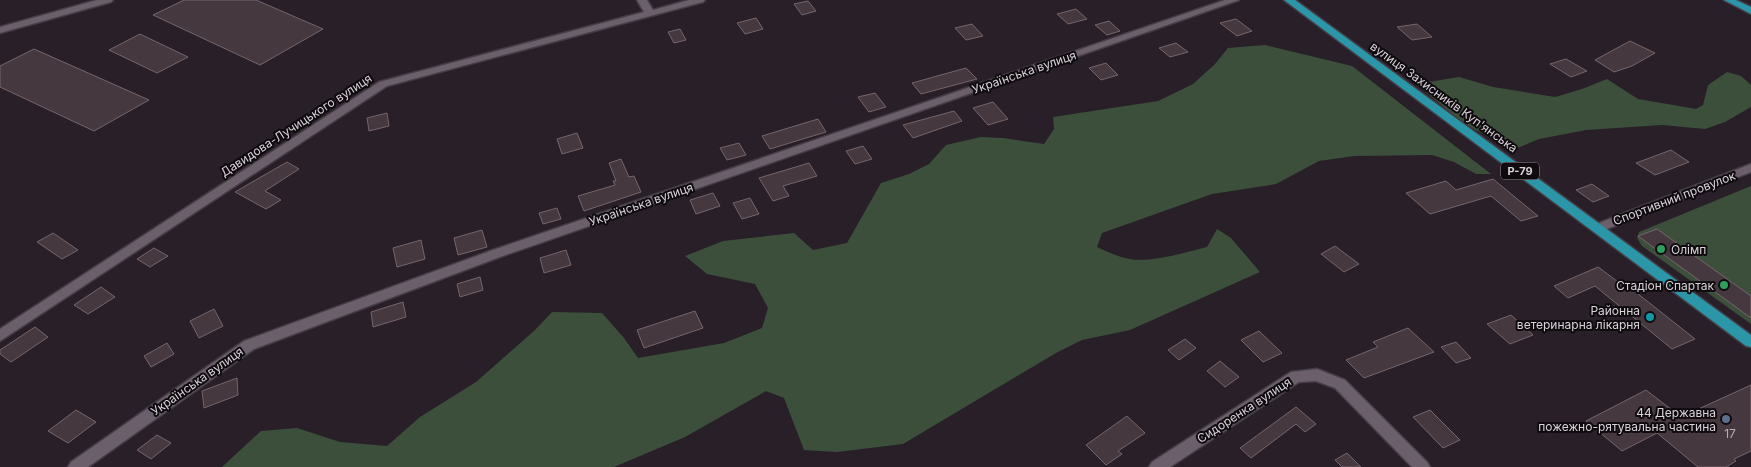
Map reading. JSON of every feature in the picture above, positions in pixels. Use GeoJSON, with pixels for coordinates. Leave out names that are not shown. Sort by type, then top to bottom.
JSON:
{"type":"FeatureCollection","features":[{"type":"Feature","properties":{"kind":"main road","name":"вулиця Захисників Куп'янська"},"geometry":{"type":"LineString","coordinates":[[1289,0],[1751,342]]}},
{"type":"Feature","properties":{"kind":"main road"},"geometry":{"type":"LineString","coordinates":[[1729,0],[1751,11]]}},
{"type":"Feature","properties":{"kind":"street"},"geometry":{"type":"LineString","coordinates":[[0,30],[108,0]]}},
{"type":"Feature","properties":{"kind":"street"},"geometry":{"type":"LineString","coordinates":[[642,0],[650,13]]}},
{"type":"Feature","properties":{"kind":"street","name":"Давидова-Лучицького вулиця"},"geometry":{"type":"LineString","coordinates":[[0,336],[383,84],[700,0]]}},
{"type":"Feature","properties":{"kind":"street","name":"Українська вулиця"},"geometry":{"type":"LineString","coordinates":[[76,467],[249,345],[495,254],[1234,0]]}},
{"type":"Feature","properties":{"kind":"street","name":"Спортивний провулок"},"geometry":{"type":"LineString","coordinates":[[1598,228],[1751,168]]}},
{"type":"Feature","properties":{"kind":"street","name":"Сидоренка вулиця"},"geometry":{"type":"LineString","coordinates":[[1158,467],[1296,376],[1317,375],[1340,384],[1422,467]]}},
{"type":"Feature","properties":{"kind":"green space"},"geometry":{"type":"Polygon","coordinates":[[[1265,45],[1352,66],[1491,174],[1476,174],[1454,162],[1432,155],[1354,156],[1319,161],[1276,184],[1212,194],[1102,233],[1097,247],[1126,258],[1148,260],[1207,247],[1217,229],[1231,238],[1260,272],[1130,330],[1082,340],[1056,353],[903,444],[837,452],[804,450],[784,398],[766,391],[685,437],[614,467],[222,467],[261,431],[297,428],[340,442],[387,446],[420,417],[476,382],[535,330],[552,312],[602,313],[624,338],[638,358],[724,343],[762,328],[768,308],[755,284],[707,274],[685,256],[723,241],[794,233],[813,250],[847,243],[881,183],[909,174],[929,164],[946,145],[981,137],[1044,144],[1054,129],[1053,117],[1158,101],[1193,84],[1215,64],[1228,48],[1265,45]]]}},
{"type":"Feature","properties":{"kind":"green space"},"geometry":{"type":"Polygon","coordinates":[[[1727,72],[1741,76],[1751,85],[1751,107],[1725,122],[1705,129],[1662,125],[1586,130],[1539,139],[1513,150],[1463,123],[1416,84],[1459,77],[1493,87],[1555,97],[1607,79],[1638,99],[1696,109],[1703,105],[1708,85],[1727,72]]]}},
{"type":"Feature","properties":{"kind":"green space","name":"Стадіон Спартак"},"geometry":{"type":"Polygon","coordinates":[[[1751,186],[1751,324],[1642,246],[1637,238],[1639,232],[1751,186]]]}},
{"type":"Feature","properties":{"kind":"building"},"geometry":{"type":"Polygon","coordinates":[[[184,0],[256,0],[323,29],[260,65],[153,15],[184,0]]]}},
{"type":"Feature","properties":{"kind":"building"},"geometry":{"type":"Polygon","coordinates":[[[808,1],[816,11],[802,15],[794,4],[808,1]]]}},
{"type":"Feature","properties":{"kind":"building"},"geometry":{"type":"Polygon","coordinates":[[[1076,9],[1087,19],[1068,24],[1057,14],[1076,9]]]}},
{"type":"Feature","properties":{"kind":"building"},"geometry":{"type":"Polygon","coordinates":[[[756,18],[763,29],[745,34],[737,23],[756,18]]]}},
{"type":"Feature","properties":{"kind":"building"},"geometry":{"type":"Polygon","coordinates":[[[1236,19],[1252,31],[1237,36],[1220,23],[1236,19]]]}},
{"type":"Feature","properties":{"kind":"building"},"geometry":{"type":"Polygon","coordinates":[[[1109,21],[1120,31],[1107,35],[1095,25],[1109,21]]]}},
{"type":"Feature","properties":{"kind":"building"},"geometry":{"type":"Polygon","coordinates":[[[972,24],[983,36],[966,40],[955,28],[972,24]]]}},
{"type":"Feature","properties":{"kind":"building"},"geometry":{"type":"Polygon","coordinates":[[[1417,24],[1432,37],[1412,40],[1397,27],[1417,24]]]}},
{"type":"Feature","properties":{"kind":"building"},"geometry":{"type":"Polygon","coordinates":[[[680,29],[686,40],[674,43],[668,32],[680,29]]]}},
{"type":"Feature","properties":{"kind":"building"},"geometry":{"type":"Polygon","coordinates":[[[140,34],[188,57],[157,73],[109,50],[140,34]]]}},
{"type":"Feature","properties":{"kind":"building"},"geometry":{"type":"Polygon","coordinates":[[[1630,41],[1655,53],[1632,66],[1614,72],[1595,60],[1630,41]]]}},
{"type":"Feature","properties":{"kind":"building"},"geometry":{"type":"Polygon","coordinates":[[[1176,43],[1188,52],[1170,57],[1159,48],[1176,43]]]}},
{"type":"Feature","properties":{"kind":"building"},"geometry":{"type":"Polygon","coordinates":[[[34,49],[149,100],[94,131],[0,87],[0,66],[34,49]]]}},
{"type":"Feature","properties":{"kind":"building"},"geometry":{"type":"Polygon","coordinates":[[[1566,59],[1587,71],[1571,77],[1550,64],[1566,59]]]}},
{"type":"Feature","properties":{"kind":"building"},"geometry":{"type":"Polygon","coordinates":[[[1106,63],[1118,75],[1101,80],[1089,68],[1106,63]]]}},
{"type":"Feature","properties":{"kind":"building"},"geometry":{"type":"Polygon","coordinates":[[[966,68],[977,79],[921,94],[912,83],[966,68]]]}},
{"type":"Feature","properties":{"kind":"building"},"geometry":{"type":"Polygon","coordinates":[[[875,93],[886,107],[869,112],[858,97],[875,93]]]}},
{"type":"Feature","properties":{"kind":"building"},"geometry":{"type":"Polygon","coordinates":[[[993,102],[1008,119],[988,125],[973,108],[993,102]]]}},
{"type":"Feature","properties":{"kind":"building"},"geometry":{"type":"Polygon","coordinates":[[[954,111],[962,121],[913,138],[903,125],[954,111]]]}},
{"type":"Feature","properties":{"kind":"building"},"geometry":{"type":"Polygon","coordinates":[[[387,113],[389,126],[369,131],[367,118],[387,113]]]}},
{"type":"Feature","properties":{"kind":"building"},"geometry":{"type":"Polygon","coordinates":[[[818,119],[826,132],[770,149],[762,136],[818,119]]]}},
{"type":"Feature","properties":{"kind":"building"},"geometry":{"type":"Polygon","coordinates":[[[577,133],[583,148],[562,154],[557,139],[577,133]]]}},
{"type":"Feature","properties":{"kind":"building"},"geometry":{"type":"Polygon","coordinates":[[[739,143],[746,155],[727,160],[720,148],[739,143]]]}},
{"type":"Feature","properties":{"kind":"building"},"geometry":{"type":"Polygon","coordinates":[[[863,146],[872,159],[855,164],[846,151],[863,146]]]}},
{"type":"Feature","properties":{"kind":"building"},"geometry":{"type":"Polygon","coordinates":[[[1671,150],[1689,162],[1655,175],[1636,163],[1671,150]]]}},
{"type":"Feature","properties":{"kind":"building"},"geometry":{"type":"Polygon","coordinates":[[[621,159],[629,177],[634,176],[641,192],[584,211],[578,196],[615,185],[613,181],[616,181],[609,163],[621,159]]]}},
{"type":"Feature","properties":{"kind":"building"},"geometry":{"type":"Polygon","coordinates":[[[287,162],[299,169],[265,191],[281,200],[266,209],[235,192],[287,162]]]}},
{"type":"Feature","properties":{"kind":"building"},"geometry":{"type":"Polygon","coordinates":[[[809,163],[817,176],[783,186],[789,196],[773,201],[759,178],[809,163]]]}},
{"type":"Feature","properties":{"kind":"building"},"geometry":{"type":"Polygon","coordinates":[[[1493,179],[1538,216],[1521,221],[1491,196],[1430,214],[1406,193],[1446,181],[1456,190],[1493,179]]]}},
{"type":"Feature","properties":{"kind":"building"},"geometry":{"type":"Polygon","coordinates":[[[1592,184],[1609,196],[1593,202],[1576,190],[1592,184]]]}},
{"type":"Feature","properties":{"kind":"building"},"geometry":{"type":"Polygon","coordinates":[[[713,193],[720,206],[696,214],[690,200],[713,193]]]}},
{"type":"Feature","properties":{"kind":"building"},"geometry":{"type":"Polygon","coordinates":[[[750,198],[759,214],[742,219],[733,203],[750,198]]]}},
{"type":"Feature","properties":{"kind":"building"},"geometry":{"type":"Polygon","coordinates":[[[557,208],[561,219],[543,224],[539,213],[557,208]]]}},
{"type":"Feature","properties":{"kind":"building"},"geometry":{"type":"Polygon","coordinates":[[[1657,229],[1751,296],[1751,318],[1638,236],[1657,229]]]}},
{"type":"Feature","properties":{"kind":"building"},"geometry":{"type":"Polygon","coordinates":[[[482,230],[487,247],[458,255],[454,238],[482,230]]]}},
{"type":"Feature","properties":{"kind":"building"},"geometry":{"type":"Polygon","coordinates":[[[53,233],[78,250],[62,259],[37,242],[53,233]]]}},
{"type":"Feature","properties":{"kind":"building"},"geometry":{"type":"Polygon","coordinates":[[[421,240],[425,259],[397,267],[393,248],[421,240]]]}},
{"type":"Feature","properties":{"kind":"building"},"geometry":{"type":"Polygon","coordinates":[[[1335,246],[1359,264],[1344,272],[1321,254],[1335,246]]]}},
{"type":"Feature","properties":{"kind":"building"},"geometry":{"type":"Polygon","coordinates":[[[154,248],[168,256],[150,267],[137,259],[154,248]]]}},
{"type":"Feature","properties":{"kind":"building"},"geometry":{"type":"Polygon","coordinates":[[[566,250],[571,265],[544,273],[540,258],[566,250]]]}},
{"type":"Feature","properties":{"kind":"building","name":"Районна ветеринарна лікарня"},"geometry":{"type":"Polygon","coordinates":[[[1598,267],[1625,287],[1628,286],[1695,339],[1672,349],[1595,286],[1568,298],[1554,286],[1598,267]]]}},
{"type":"Feature","properties":{"kind":"building"},"geometry":{"type":"Polygon","coordinates":[[[480,277],[483,290],[460,297],[457,284],[480,277]]]}},
{"type":"Feature","properties":{"kind":"building"},"geometry":{"type":"Polygon","coordinates":[[[101,287],[115,297],[88,314],[74,305],[101,287]]]}},
{"type":"Feature","properties":{"kind":"building"},"geometry":{"type":"Polygon","coordinates":[[[403,302],[406,317],[373,327],[371,312],[403,302]]]}},
{"type":"Feature","properties":{"kind":"building"},"geometry":{"type":"Polygon","coordinates":[[[214,309],[223,326],[199,338],[190,321],[214,309]]]}},
{"type":"Feature","properties":{"kind":"building"},"geometry":{"type":"Polygon","coordinates":[[[695,311],[703,328],[644,348],[637,330],[695,311]]]}},
{"type":"Feature","properties":{"kind":"building"},"geometry":{"type":"Polygon","coordinates":[[[1511,315],[1533,335],[1510,344],[1487,324],[1511,315]]]}},
{"type":"Feature","properties":{"kind":"building"},"geometry":{"type":"Polygon","coordinates":[[[35,327],[48,337],[11,362],[0,354],[0,350],[35,327]]]}},
{"type":"Feature","properties":{"kind":"building"},"geometry":{"type":"Polygon","coordinates":[[[1408,328],[1434,352],[1364,378],[1346,360],[1378,347],[1373,342],[1408,328]]]}},
{"type":"Feature","properties":{"kind":"building"},"geometry":{"type":"Polygon","coordinates":[[[1259,331],[1282,353],[1263,362],[1241,340],[1259,331]]]}},
{"type":"Feature","properties":{"kind":"building"},"geometry":{"type":"Polygon","coordinates":[[[1185,339],[1196,348],[1179,360],[1168,350],[1185,339]]]}},
{"type":"Feature","properties":{"kind":"building"},"geometry":{"type":"Polygon","coordinates":[[[1456,342],[1471,358],[1456,363],[1441,347],[1456,342]]]}},
{"type":"Feature","properties":{"kind":"building"},"geometry":{"type":"Polygon","coordinates":[[[167,343],[174,354],[151,367],[144,356],[167,343]]]}},
{"type":"Feature","properties":{"kind":"building"},"geometry":{"type":"Polygon","coordinates":[[[1220,361],[1239,377],[1225,387],[1207,371],[1220,361]]]}},
{"type":"Feature","properties":{"kind":"building"},"geometry":{"type":"Polygon","coordinates":[[[237,378],[238,395],[204,408],[202,391],[237,378]]]}},
{"type":"Feature","properties":{"kind":"building"},"geometry":{"type":"Polygon","coordinates":[[[1751,385],[1751,451],[1734,459],[1736,461],[1726,467],[1698,467],[1657,433],[1622,451],[1586,421],[1646,390],[1681,417],[1751,385]]]}},
{"type":"Feature","properties":{"kind":"building"},"geometry":{"type":"Polygon","coordinates":[[[1296,407],[1316,424],[1305,432],[1296,424],[1251,458],[1240,448],[1296,407]]]}},
{"type":"Feature","properties":{"kind":"building"},"geometry":{"type":"Polygon","coordinates":[[[76,410],[96,422],[68,443],[48,431],[76,410]]]}},
{"type":"Feature","properties":{"kind":"building"},"geometry":{"type":"Polygon","coordinates":[[[1430,410],[1460,440],[1443,448],[1413,417],[1430,410]]]}},
{"type":"Feature","properties":{"kind":"building"},"geometry":{"type":"Polygon","coordinates":[[[1127,416],[1145,433],[1118,451],[1122,454],[1106,465],[1086,445],[1127,416]]]}},
{"type":"Feature","properties":{"kind":"building"},"geometry":{"type":"Polygon","coordinates":[[[157,435],[171,443],[151,459],[137,450],[157,435]]]}},
{"type":"Feature","properties":{"kind":"building"},"geometry":{"type":"Polygon","coordinates":[[[1347,453],[1361,467],[1342,467],[1335,460],[1347,453]]]}},
{"type":"Feature","properties":{"kind":"place","name":"Олімп"},"geometry":{"type":"Point","coordinates":[1661,249]}},
{"type":"Feature","properties":{"kind":"place","name":"Стадіон Спартак"},"geometry":{"type":"Point","coordinates":[1724,285]}},
{"type":"Feature","properties":{"kind":"place","name":"Районна ветеринарна лікарня"},"geometry":{"type":"Point","coordinates":[1650,317]}},
{"type":"Feature","properties":{"kind":"place","name":"44 Державна пожежно-рятувальна частина"},"geometry":{"type":"Point","coordinates":[1726,419]}}]}
